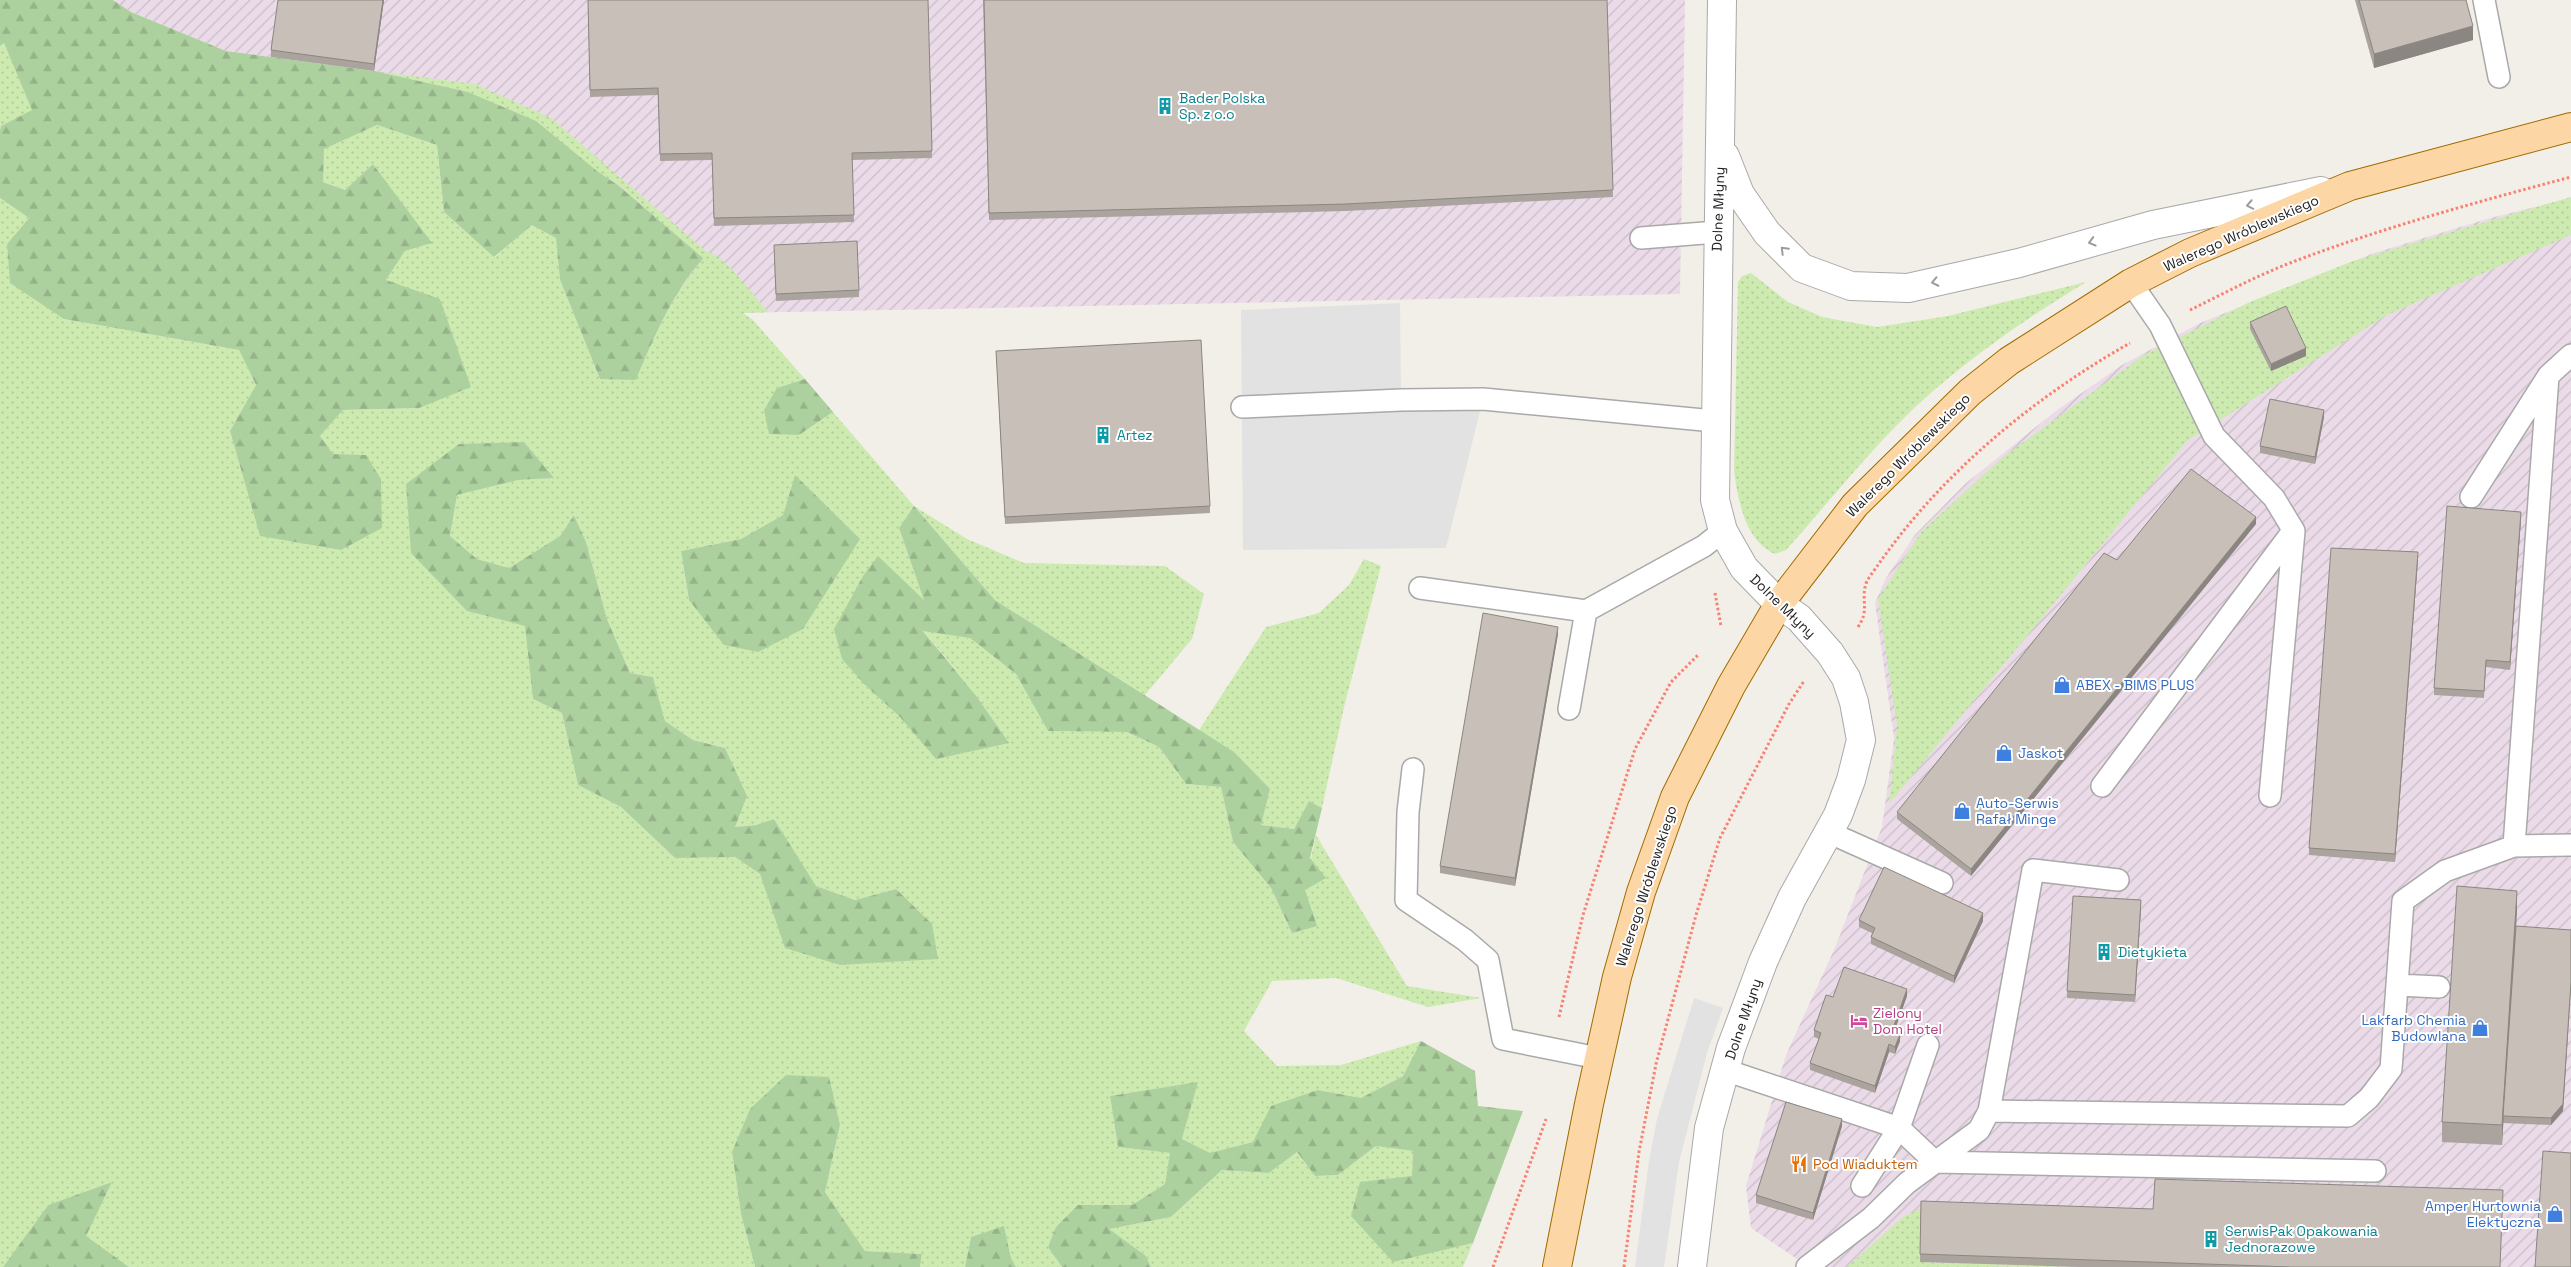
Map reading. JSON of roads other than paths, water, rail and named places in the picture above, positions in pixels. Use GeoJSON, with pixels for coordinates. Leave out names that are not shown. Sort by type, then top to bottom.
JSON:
{"type":"FeatureCollection","features":[{"type":"Feature","properties":{"kind":"main road","name":"Walerego Wróblewskiego"},"geometry":{"type":"LineString","coordinates":[[1558,1267],[1598,1058],[1617,977],[1633,920],[1674,797],[1734,680],[1779,604],[1855,505],[1970,392],[2009,361],[2131,283],[2190,252],[2350,186],[2571,127]]}},
{"type":"Feature","properties":{"kind":"street","name":"Dolne Młyny"},"geometry":{"type":"LineString","coordinates":[[1692,1267],[1709,1128],[1725,1070],[1745,1008],[1763,962],[1792,898],[1838,815],[1851,780],[1861,740],[1854,702],[1846,678],[1830,654],[1799,618],[1779,604],[1744,568],[1723,531],[1714,500],[1722,0]]}},
{"type":"Feature","properties":{"kind":"street"},"geometry":{"type":"LineString","coordinates":[[1720,144],[1740,194],[1766,233],[1802,268],[1851,286],[1908,288],[2019,263],[2153,225],[2350,186]]}},
{"type":"Feature","properties":{"kind":"lane"},"geometry":{"type":"LineString","coordinates":[[2484,0],[2499,77]]}},
{"type":"Feature","properties":{"kind":"lane"},"geometry":{"type":"LineString","coordinates":[[1641,238],[1718,232]]}},
{"type":"Feature","properties":{"kind":"lane"},"geometry":{"type":"LineString","coordinates":[[2131,283],[2160,325],[2214,436],[2274,498],[2294,531],[2270,796]]}},
{"type":"Feature","properties":{"kind":"lane"},"geometry":{"type":"LineString","coordinates":[[2471,497],[2548,376],[2571,355]]}},
{"type":"Feature","properties":{"kind":"lane"},"geometry":{"type":"LineString","coordinates":[[2514,846],[2548,376]]}},
{"type":"Feature","properties":{"kind":"lane"},"geometry":{"type":"LineString","coordinates":[[1242,407],[1401,400],[1483,399],[1714,421]]}},
{"type":"Feature","properties":{"kind":"lane"},"geometry":{"type":"LineString","coordinates":[[1420,588],[1586,611],[1694,551],[1723,531]]}},
{"type":"Feature","properties":{"kind":"lane"},"geometry":{"type":"LineString","coordinates":[[2102,786],[2294,531]]}},
{"type":"Feature","properties":{"kind":"lane"},"geometry":{"type":"LineString","coordinates":[[1569,710],[1586,611]]}},
{"type":"Feature","properties":{"kind":"lane"},"geometry":{"type":"LineString","coordinates":[[1413,769],[1408,812],[1406,900],[1465,940],[1488,960],[1503,1039],[1598,1058]]}},
{"type":"Feature","properties":{"kind":"lane"},"geometry":{"type":"LineString","coordinates":[[1828,832],[1942,883]]}},
{"type":"Feature","properties":{"kind":"lane"},"geometry":{"type":"LineString","coordinates":[[1990,1110],[2348,1116],[2370,1098],[2391,1069],[2403,902],[2445,871],[2514,846],[2571,845]]}},
{"type":"Feature","properties":{"kind":"lane"},"geometry":{"type":"LineString","coordinates":[[1807,1267],[1871,1218],[1907,1183],[1979,1130],[1990,1110],[2033,870],[2118,880]]}},
{"type":"Feature","properties":{"kind":"lane"},"geometry":{"type":"LineString","coordinates":[[2397,985],[2439,987]]}},
{"type":"Feature","properties":{"kind":"lane"},"geometry":{"type":"LineString","coordinates":[[1862,1186],[1899,1128],[1928,1044]]}},
{"type":"Feature","properties":{"kind":"lane"},"geometry":{"type":"LineString","coordinates":[[1725,1070],[1899,1128],[1935,1162],[2375,1171]]}},
{"type":"Feature","properties":{"kind":"place","name":"Bader Polska Sp. z o.o"},"geometry":{"type":"Point","coordinates":[1165,106]}},
{"type":"Feature","properties":{"kind":"place","name":"Artez"},"geometry":{"type":"Point","coordinates":[1103,435]}},
{"type":"Feature","properties":{"kind":"place","name":"ABEX - BIMS PLUS"},"geometry":{"type":"Point","coordinates":[2062,685]}},
{"type":"Feature","properties":{"kind":"place","name":"Jaskot"},"geometry":{"type":"Point","coordinates":[2004,753]}},
{"type":"Feature","properties":{"kind":"place","name":"Auto-Serwis Rafał Minge"},"geometry":{"type":"Point","coordinates":[1962,811]}},
{"type":"Feature","properties":{"kind":"place","name":"Dietykieta"},"geometry":{"type":"Point","coordinates":[2104,952]}},
{"type":"Feature","properties":{"kind":"place","name":"Zielony Dom Hotel"},"geometry":{"type":"Point","coordinates":[1859,1021]}},
{"type":"Feature","properties":{"kind":"place","name":"Lakfarb Chemia Budowlana"},"geometry":{"type":"Point","coordinates":[2480,1028]}},
{"type":"Feature","properties":{"kind":"place","name":"Pod Wiaduktem"},"geometry":{"type":"Point","coordinates":[1799,1164]}},
{"type":"Feature","properties":{"kind":"place","name":"Amper Hurtownia Elektyczna"},"geometry":{"type":"Point","coordinates":[2555,1214]}},
{"type":"Feature","properties":{"kind":"place","name":"SerwisPak Opakowania Jednorazowe"},"geometry":{"type":"Point","coordinates":[2211,1239]}}]}
